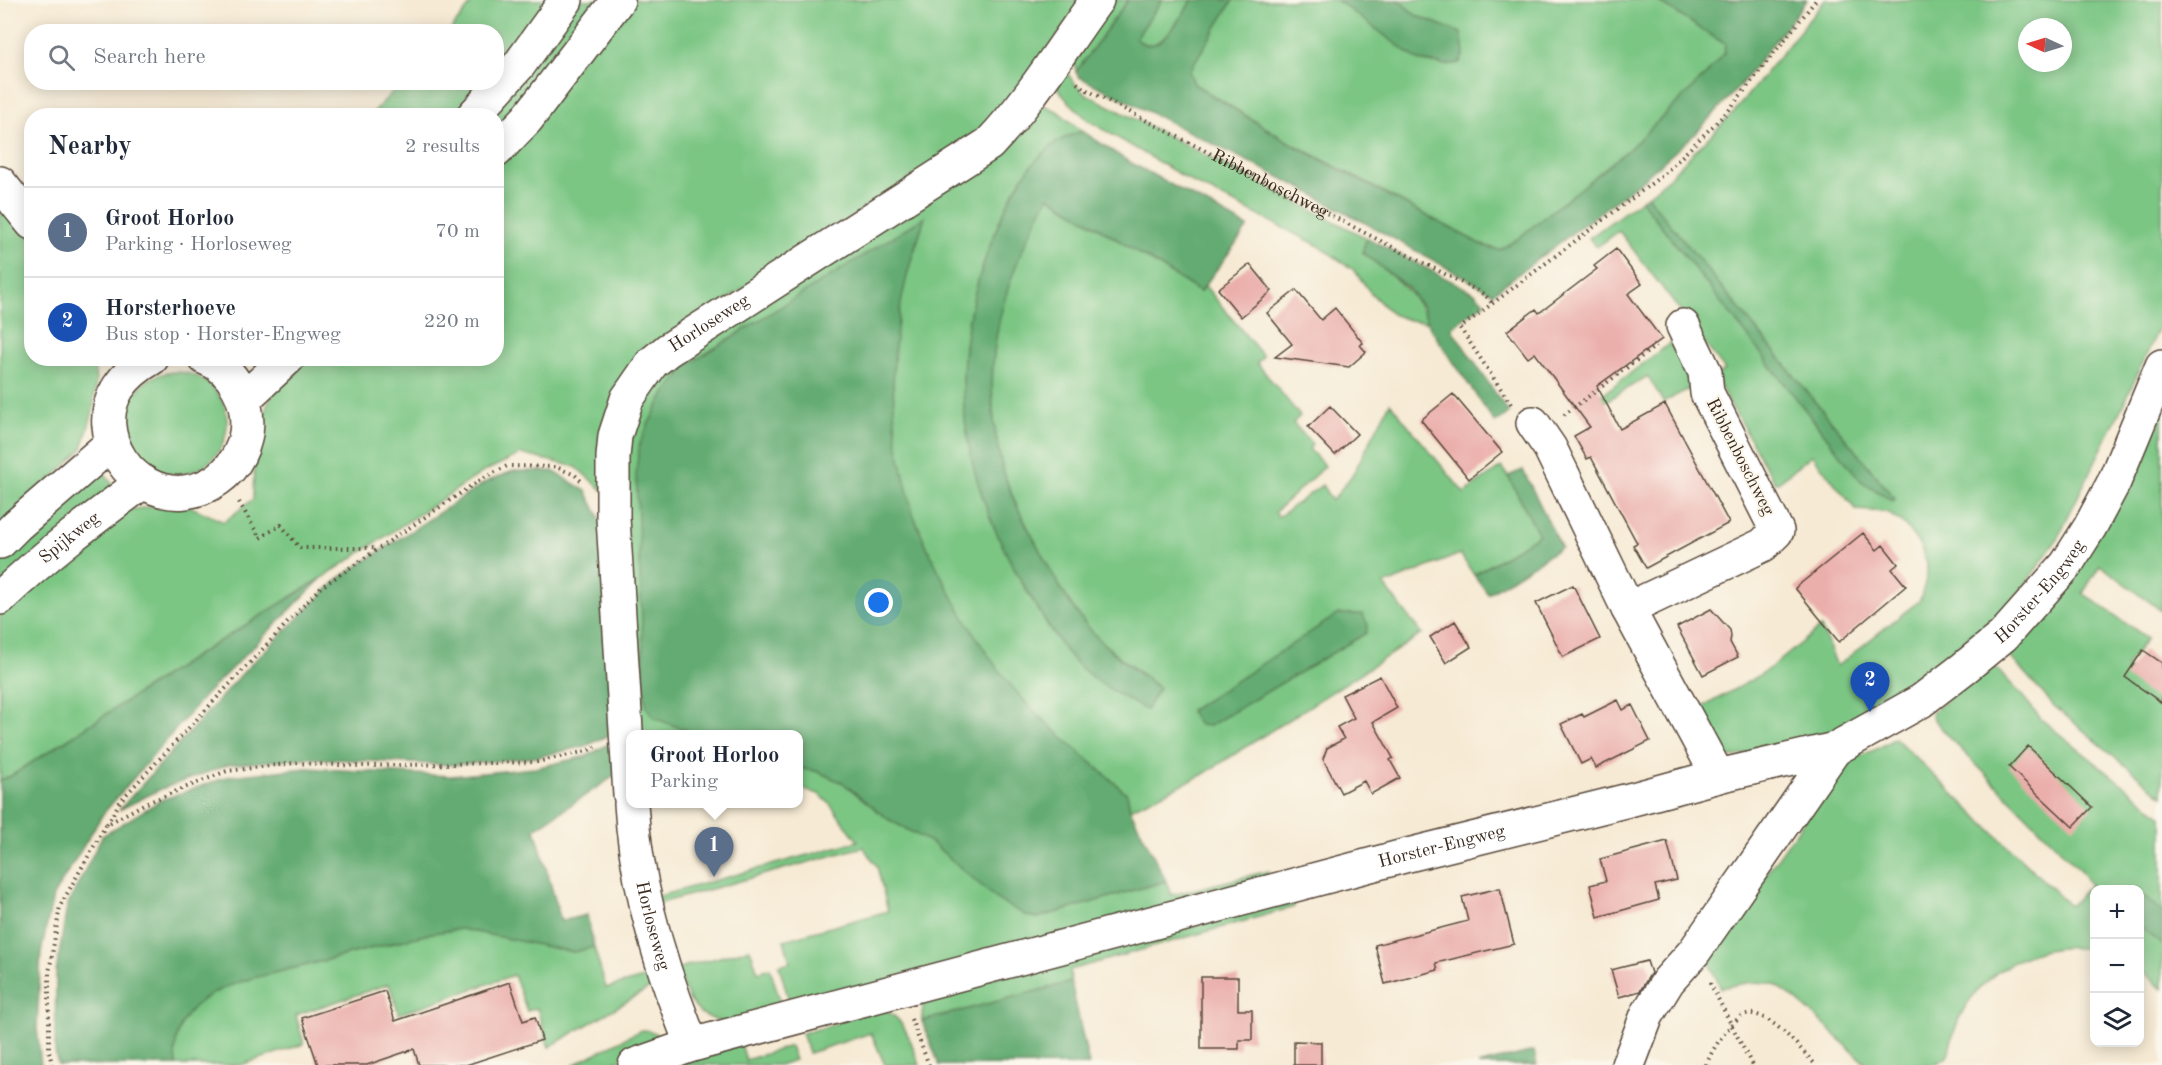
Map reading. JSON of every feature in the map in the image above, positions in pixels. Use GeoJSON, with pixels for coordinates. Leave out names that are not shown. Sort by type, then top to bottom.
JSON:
{"type":"FeatureCollection","features":[{"type":"Feature","properties":{"kind":"street"},"geometry":{"type":"LineString","coordinates":[[504,82],[519,65],[566,0]]}},
{"type":"Feature","properties":{"kind":"street"},"geometry":{"type":"LineString","coordinates":[[504,144],[527,120],[618,0]]}},
{"type":"Feature","properties":{"kind":"street","name":"Horloseweg"},"geometry":{"type":"LineString","coordinates":[[626,744],[613,457],[615,436],[627,399],[652,363],[668,350],[989,144],[1014,114],[1097,0]]}},
{"type":"Feature","properties":{"kind":"street"},"geometry":{"type":"LineString","coordinates":[[480,108],[496,90]]}},
{"type":"Feature","properties":{"kind":"street"},"geometry":{"type":"LineString","coordinates":[[0,183],[24,213]]}},
{"type":"Feature","properties":{"kind":"street","name":"Ribbenboschweg"},"geometry":{"type":"LineString","coordinates":[[1628,609],[1763,545],[1777,531],[1707,393],[1706,372],[1683,326]]}},
{"type":"Feature","properties":{"kind":"street"},"geometry":{"type":"LineString","coordinates":[[134,366],[117,389],[109,416],[112,443],[124,466],[143,482],[162,490],[184,492],[204,487],[222,476],[237,461],[245,441],[248,420],[244,399],[232,377],[219,366]]}},
{"type":"Feature","properties":{"kind":"street"},"geometry":{"type":"LineString","coordinates":[[244,399],[279,366]]}},
{"type":"Feature","properties":{"kind":"street","name":"Horster-Engweg"},"geometry":{"type":"LineString","coordinates":[[635,1065],[692,1045],[1050,950],[1718,776],[1835,749],[1921,701],[1964,668],[2003,636],[2066,565],[2114,482],[2162,366]]}},
{"type":"Feature","properties":{"kind":"street"},"geometry":{"type":"LineString","coordinates":[[1537,429],[1550,448],[1628,609],[1718,776]]}},
{"type":"Feature","properties":{"kind":"street"},"geometry":{"type":"LineString","coordinates":[[0,542],[112,443]]}},
{"type":"Feature","properties":{"kind":"street","name":"Spijkweg"},"geometry":{"type":"LineString","coordinates":[[0,598],[78,530],[143,482]]}},
{"type":"Feature","properties":{"kind":"street","name":"Horster-Engweg"},"geometry":{"type":"LineString","coordinates":[[1628,1065],[1647,1015],[1668,981],[1694,952],[1835,749]]}},
{"type":"Feature","properties":{"kind":"street","name":"Horloseweg"},"geometry":{"type":"LineString","coordinates":[[631,808],[635,844],[645,893],[670,986],[692,1045]]}},
{"type":"Feature","properties":{"kind":"path"},"geometry":{"type":"LineString","coordinates":[[1683,326],[1537,429],[1520,417],[1460,328],[1656,181],[1705,136],[1730,110],[1816,0]]}},
{"type":"Feature","properties":{"kind":"path","name":"Ribbenboschweg"},"geometry":{"type":"LineString","coordinates":[[1060,51],[1064,55],[1073,78],[1085,89],[1474,289],[1485,295],[1492,303]]}},
{"type":"Feature","properties":{"kind":"path"},"geometry":{"type":"LineString","coordinates":[[52,1065],[49,1050],[49,973],[60,906],[121,800],[320,588],[477,482],[507,466],[556,467],[575,475],[614,508]]}},
{"type":"Feature","properties":{"kind":"path"},"geometry":{"type":"LineString","coordinates":[[222,476],[260,538],[281,525],[300,548],[378,549]]}},
{"type":"Feature","properties":{"kind":"path"},"geometry":{"type":"LineString","coordinates":[[106,825],[144,804],[227,771],[295,763],[360,766],[537,762],[587,751],[625,731]]}},
{"type":"Feature","properties":{"kind":"path"},"geometry":{"type":"LineString","coordinates":[[1694,952],[1752,1065]]}},
{"type":"Feature","properties":{"kind":"path"},"geometry":{"type":"LineString","coordinates":[[899,991],[929,1065]]}},
{"type":"Feature","properties":{"kind":"path"},"geometry":{"type":"LineString","coordinates":[[1706,1065],[1713,1047],[1732,1025],[1742,1015],[1755,1013],[1770,1019],[1816,1065]]}},
{"type":"Feature","properties":{"kind":"green space"},"geometry":{"type":"Polygon","coordinates":[[[474,0],[550,0],[504,61],[504,24],[455,24],[474,0]]]}},
{"type":"Feature","properties":{"kind":"green space"},"geometry":{"type":"Polygon","coordinates":[[[581,0],[606,0],[504,127],[504,108],[493,108],[581,0]]]}},
{"type":"Feature","properties":{"kind":"green space"},"geometry":{"type":"Polygon","coordinates":[[[629,0],[1084,0],[993,124],[667,339],[602,490],[576,467],[521,454],[483,472],[322,578],[194,657],[11,776],[0,780],[0,611],[127,510],[156,506],[189,506],[224,522],[253,499],[257,447],[266,407],[278,386],[298,366],[504,366],[504,156],[629,0]]]}},
{"type":"Feature","properties":{"kind":"green space"},"geometry":{"type":"Polygon","coordinates":[[[1111,0],[1128,0],[1076,72],[1073,51],[1111,0]]]}},
{"type":"Feature","properties":{"kind":"green space"},"geometry":{"type":"Polygon","coordinates":[[[1128,0],[1162,0],[1136,38],[1144,44],[1152,44],[1168,34],[1192,0],[1233,0],[1189,71],[1194,84],[1286,141],[1482,245],[1499,250],[1516,240],[1629,149],[1706,75],[1724,53],[1725,44],[1656,0],[1807,0],[1738,88],[1695,134],[1640,182],[1493,293],[1303,189],[1079,77],[1076,72],[1128,0]]]}},
{"type":"Feature","properties":{"kind":"green space"},"geometry":{"type":"Polygon","coordinates":[[[1162,0],[1192,0],[1168,33],[1152,44],[1144,44],[1136,38],[1162,0]]]}},
{"type":"Feature","properties":{"kind":"green space"},"geometry":{"type":"Polygon","coordinates":[[[1233,0],[1337,0],[1418,60],[1445,65],[1459,63],[1464,54],[1461,33],[1417,16],[1398,0],[1656,0],[1725,44],[1724,53],[1706,75],[1629,149],[1516,240],[1500,250],[1482,245],[1286,140],[1194,84],[1189,71],[1233,0]]]}},
{"type":"Feature","properties":{"kind":"green space"},"geometry":{"type":"Polygon","coordinates":[[[1337,0],[1398,0],[1417,16],[1461,33],[1464,54],[1459,63],[1445,65],[1418,60],[1337,0]]]}},
{"type":"Feature","properties":{"kind":"green space"},"geometry":{"type":"Polygon","coordinates":[[[1825,0],[2162,0],[2162,321],[2056,541],[2012,603],[1973,646],[1841,735],[1727,758],[1721,754],[1697,710],[1755,678],[1821,627],[1837,666],[1920,600],[1927,576],[1927,564],[1921,547],[1905,525],[1886,512],[1856,510],[1812,455],[1775,483],[1715,377],[1725,370],[1619,231],[1597,247],[1589,238],[1641,200],[1861,481],[1893,501],[1895,499],[1647,196],[1734,112],[1825,0]]]}},
{"type":"Feature","properties":{"kind":"green space"},"geometry":{"type":"Polygon","coordinates":[[[1063,63],[1072,80],[1086,94],[1367,238],[1362,252],[1408,291],[1428,322],[1409,320],[1392,314],[1370,292],[1355,271],[1319,246],[1194,183],[1089,121],[1065,98],[1052,79],[1063,63]]]}},
{"type":"Feature","properties":{"kind":"green space"},"geometry":{"type":"Polygon","coordinates":[[[394,90],[478,90],[462,108],[378,108],[394,90]]]}},
{"type":"Feature","properties":{"kind":"green space"},"geometry":{"type":"Polygon","coordinates":[[[1041,104],[1057,111],[1082,131],[1056,143],[1032,165],[1015,189],[996,229],[975,290],[966,336],[963,381],[966,425],[974,469],[988,512],[1007,555],[1051,631],[1068,655],[1082,669],[1108,688],[1146,710],[1159,688],[1100,641],[1076,612],[1054,577],[1021,514],[1002,466],[995,426],[992,385],[998,324],[1011,276],[1048,196],[1200,292],[1205,286],[1263,356],[1257,363],[1300,416],[1293,423],[1312,444],[1309,449],[1325,466],[1275,512],[1278,517],[1322,485],[1332,501],[1353,474],[1390,403],[1464,493],[1501,467],[1539,535],[1474,575],[1460,554],[1384,585],[1422,634],[1202,775],[1130,809],[1127,794],[1043,720],[996,667],[949,592],[914,516],[898,457],[892,390],[899,310],[908,270],[924,218],[689,364],[664,395],[648,425],[654,718],[686,730],[636,730],[624,449],[645,387],[1041,104]],[[1366,633],[1190,710],[1209,726],[1366,633]]]}},
{"type":"Feature","properties":{"kind":"green space"},"geometry":{"type":"Polygon","coordinates":[[[1082,131],[1126,160],[1248,227],[1200,292],[1049,196],[1018,261],[998,326],[993,360],[992,394],[995,430],[1008,486],[1047,565],[1076,612],[1108,648],[1159,688],[1146,710],[1091,676],[1068,655],[1050,629],[1005,551],[987,509],[973,466],[965,423],[963,379],[966,335],[976,290],[996,229],[1015,189],[1032,165],[1056,143],[1082,131]]]}},
{"type":"Feature","properties":{"kind":"green space"},"geometry":{"type":"Polygon","coordinates":[[[1647,196],[1895,499],[1893,501],[1861,481],[1641,200],[1647,196]]]}},
{"type":"Feature","properties":{"kind":"green space"},"geometry":{"type":"Polygon","coordinates":[[[0,198],[24,230],[24,366],[94,366],[96,381],[93,411],[82,449],[0,529],[0,198]]]}},
{"type":"Feature","properties":{"kind":"green space"},"geometry":{"type":"Polygon","coordinates":[[[925,217],[914,249],[899,315],[893,381],[898,448],[914,516],[953,598],[989,656],[1009,684],[1032,709],[1127,794],[1130,809],[1166,881],[1037,918],[1025,915],[999,901],[932,843],[888,819],[843,783],[816,771],[803,769],[803,730],[686,730],[654,718],[647,708],[645,698],[636,470],[640,443],[648,425],[664,395],[689,364],[925,217]]]}},
{"type":"Feature","properties":{"kind":"green space"},"geometry":{"type":"Polygon","coordinates":[[[1367,238],[1475,293],[1485,303],[1451,328],[1509,413],[1495,423],[1430,328],[1423,308],[1407,287],[1362,252],[1367,238]]]}},
{"type":"Feature","properties":{"kind":"green space"},"geometry":{"type":"Polygon","coordinates":[[[1677,338],[1697,385],[1663,402],[1648,376],[1589,411],[1586,407],[1677,338]]]}},
{"type":"Feature","properties":{"kind":"green space"},"geometry":{"type":"Polygon","coordinates":[[[176,372],[195,376],[212,387],[223,404],[227,423],[223,442],[212,459],[195,470],[176,474],[157,470],[140,459],[129,442],[125,423],[129,404],[140,387],[157,376],[176,372]]]}},
{"type":"Feature","properties":{"kind":"green space"},"geometry":{"type":"Polygon","coordinates":[[[2162,396],[2162,611],[2100,565],[2083,593],[2147,638],[2126,667],[2162,692],[2162,796],[2054,706],[2005,651],[2162,396]]]}},
{"type":"Feature","properties":{"kind":"green space"},"geometry":{"type":"Polygon","coordinates":[[[102,470],[115,488],[0,586],[0,556],[102,470]]]}},
{"type":"Feature","properties":{"kind":"green space"},"geometry":{"type":"Polygon","coordinates":[[[1523,470],[1561,547],[1488,594],[1474,575],[1539,535],[1508,476],[1523,470]]]}},
{"type":"Feature","properties":{"kind":"green space"},"geometry":{"type":"Polygon","coordinates":[[[513,471],[553,471],[586,491],[605,528],[616,732],[586,746],[537,757],[452,765],[306,758],[228,765],[161,789],[119,810],[249,666],[339,578],[486,482],[513,471]]]}},
{"type":"Feature","properties":{"kind":"green space"},"geometry":{"type":"Polygon","coordinates":[[[322,578],[205,695],[103,814],[53,896],[41,953],[37,1028],[41,1065],[0,1065],[0,780],[11,776],[194,657],[322,578]]]}},
{"type":"Feature","properties":{"kind":"green space"},"geometry":{"type":"Polygon","coordinates":[[[1338,614],[1362,614],[1368,625],[1366,633],[1209,726],[1199,725],[1190,711],[1338,614]]]}},
{"type":"Feature","properties":{"kind":"green space"},"geometry":{"type":"Polygon","coordinates":[[[1992,664],[2042,720],[2162,816],[2162,935],[2144,922],[2144,885],[2090,885],[2081,871],[1950,738],[1931,716],[1932,712],[1992,664]]]}},
{"type":"Feature","properties":{"kind":"green space"},"geometry":{"type":"Polygon","coordinates":[[[1895,738],[2070,906],[2090,885],[2090,950],[2056,948],[2038,952],[2004,968],[1975,993],[1958,1020],[1948,1057],[1933,1065],[1867,1065],[1805,1007],[1780,988],[1759,982],[1721,988],[1708,961],[1709,954],[1847,761],[1879,748],[1895,738]]]}},
{"type":"Feature","properties":{"kind":"green space"},"geometry":{"type":"Polygon","coordinates":[[[617,739],[620,772],[535,829],[561,921],[587,915],[594,947],[573,952],[461,929],[432,933],[266,975],[219,990],[195,1006],[184,1019],[176,1040],[176,1065],[58,1065],[55,1052],[56,972],[67,906],[102,836],[161,800],[230,776],[306,768],[451,776],[535,768],[587,756],[617,739]]]}},
{"type":"Feature","properties":{"kind":"green space"},"geometry":{"type":"Polygon","coordinates":[[[803,769],[816,771],[843,783],[888,819],[932,843],[965,871],[1025,915],[1037,918],[1166,881],[1172,895],[1269,871],[1263,882],[791,1008],[779,965],[790,962],[784,940],[888,911],[877,866],[863,847],[657,904],[655,897],[858,841],[829,803],[819,794],[803,789],[803,769]]]}},
{"type":"Feature","properties":{"kind":"green space"},"geometry":{"type":"Polygon","coordinates":[[[2144,897],[2162,911],[2162,944],[2144,930],[2144,897]]]}},
{"type":"Feature","properties":{"kind":"green space"},"geometry":{"type":"Polygon","coordinates":[[[1293,901],[1294,907],[1070,970],[1071,982],[922,1021],[923,1004],[930,993],[1293,901]]]}},
{"type":"Feature","properties":{"kind":"green space"},"geometry":{"type":"Polygon","coordinates":[[[461,929],[573,952],[594,947],[606,988],[655,975],[655,985],[549,1047],[537,1008],[527,1011],[514,975],[399,1014],[389,984],[296,1015],[304,1044],[241,1065],[176,1065],[176,1040],[184,1019],[195,1006],[219,990],[266,975],[432,933],[461,929]]]}},
{"type":"Feature","properties":{"kind":"green space"},"geometry":{"type":"Polygon","coordinates":[[[2144,930],[2162,944],[2162,989],[2144,973],[2144,930]]]}},
{"type":"Feature","properties":{"kind":"green space"},"geometry":{"type":"Polygon","coordinates":[[[750,949],[758,972],[770,968],[783,1010],[736,1025],[717,1021],[700,1013],[690,1001],[675,969],[750,949]]]}},
{"type":"Feature","properties":{"kind":"green space"},"geometry":{"type":"Polygon","coordinates":[[[1071,982],[1089,1065],[939,1065],[922,1021],[1071,982]]]}},
{"type":"Feature","properties":{"kind":"green space"},"geometry":{"type":"Polygon","coordinates":[[[878,1007],[887,1011],[901,1023],[920,1065],[885,1065],[871,1033],[809,1053],[802,1033],[826,1027],[878,1007]]]}},
{"type":"Feature","properties":{"kind":"green space"},"geometry":{"type":"Polygon","coordinates":[[[641,1030],[654,1033],[659,1037],[661,1044],[607,1065],[573,1065],[641,1030]]]}},
{"type":"Feature","properties":{"kind":"green space"},"geometry":{"type":"Polygon","coordinates":[[[741,1044],[746,1060],[790,1046],[795,1060],[779,1065],[668,1065],[741,1044]]]}},
{"type":"Feature","properties":{"kind":"green space"},"geometry":{"type":"Polygon","coordinates":[[[1534,1051],[1537,1065],[1478,1065],[1481,1064],[1534,1051]]]}},
{"type":"Feature","properties":{"kind":"building"},"geometry":{"type":"Polygon","coordinates":[[[1616,249],[1642,284],[1628,294],[1662,339],[1597,386],[1620,429],[1665,404],[1729,523],[1646,568],[1633,545],[1637,543],[1591,457],[1587,459],[1574,436],[1590,427],[1535,353],[1528,358],[1507,331],[1536,309],[1539,313],[1597,269],[1594,266],[1616,249]]]}},
{"type":"Feature","properties":{"kind":"building"},"geometry":{"type":"Polygon","coordinates":[[[1250,264],[1272,291],[1241,317],[1218,289],[1250,264]]]}},
{"type":"Feature","properties":{"kind":"building"},"geometry":{"type":"Polygon","coordinates":[[[1296,290],[1321,320],[1335,308],[1363,343],[1360,345],[1366,352],[1349,367],[1275,357],[1292,344],[1267,313],[1296,290]]]}},
{"type":"Feature","properties":{"kind":"building"},"geometry":{"type":"Polygon","coordinates":[[[1453,394],[1502,452],[1469,479],[1421,420],[1453,394]]]}},
{"type":"Feature","properties":{"kind":"building"},"geometry":{"type":"Polygon","coordinates":[[[1330,406],[1357,434],[1335,455],[1308,427],[1330,406]]]}},
{"type":"Feature","properties":{"kind":"building"},"geometry":{"type":"Polygon","coordinates":[[[1863,533],[1877,550],[1883,545],[1898,564],[1892,569],[1906,586],[1839,642],[1795,588],[1863,533]]]}},
{"type":"Feature","properties":{"kind":"building"},"geometry":{"type":"Polygon","coordinates":[[[1573,585],[1600,639],[1563,657],[1536,603],[1573,585]]]}},
{"type":"Feature","properties":{"kind":"building"},"geometry":{"type":"Polygon","coordinates":[[[1711,609],[1730,630],[1730,642],[1738,657],[1703,675],[1677,627],[1711,609]]]}},
{"type":"Feature","properties":{"kind":"building"},"geometry":{"type":"Polygon","coordinates":[[[1455,621],[1471,647],[1446,663],[1430,637],[1455,621]]]}},
{"type":"Feature","properties":{"kind":"building"},"geometry":{"type":"Polygon","coordinates":[[[2143,650],[2162,663],[2162,703],[2125,677],[2143,650]]]}},
{"type":"Feature","properties":{"kind":"building"},"geometry":{"type":"Polygon","coordinates":[[[1380,676],[1397,708],[1373,722],[1393,758],[1390,760],[1400,778],[1371,794],[1364,781],[1341,793],[1323,759],[1327,748],[1344,739],[1337,727],[1354,718],[1342,695],[1380,676]]]}},
{"type":"Feature","properties":{"kind":"building"},"geometry":{"type":"Polygon","coordinates":[[[1618,700],[1623,710],[1632,705],[1650,741],[1596,768],[1591,759],[1581,764],[1561,724],[1582,714],[1584,717],[1618,700]]]}},
{"type":"Feature","properties":{"kind":"building"},"geometry":{"type":"Polygon","coordinates":[[[2028,746],[2092,807],[2073,827],[2009,767],[2028,746]]]}},
{"type":"Feature","properties":{"kind":"building"},"geometry":{"type":"Polygon","coordinates":[[[1667,841],[1677,880],[1655,885],[1659,900],[1598,917],[1590,885],[1606,881],[1600,859],[1667,841]]]}},
{"type":"Feature","properties":{"kind":"building"},"geometry":{"type":"Polygon","coordinates":[[[1500,888],[1514,944],[1436,963],[1438,970],[1385,984],[1375,945],[1468,921],[1462,897],[1500,888]]]}},
{"type":"Feature","properties":{"kind":"building"},"geometry":{"type":"Polygon","coordinates":[[[1647,961],[1651,973],[1640,991],[1619,997],[1611,970],[1647,961]]]}},
{"type":"Feature","properties":{"kind":"building"},"geometry":{"type":"Polygon","coordinates":[[[1201,977],[1238,977],[1238,1010],[1252,1010],[1252,1040],[1239,1040],[1239,1049],[1201,1049],[1201,977]]]}},
{"type":"Feature","properties":{"kind":"building"},"geometry":{"type":"Polygon","coordinates":[[[510,982],[523,1021],[535,1017],[542,1040],[466,1065],[419,1065],[414,1049],[367,1065],[318,1065],[302,1018],[385,991],[395,1021],[510,982]]]}},
{"type":"Feature","properties":{"kind":"building"},"geometry":{"type":"Polygon","coordinates":[[[1294,1041],[1321,1042],[1321,1065],[1294,1065],[1294,1041]]]}},
{"type":"Feature","properties":{"kind":"place","name":"Horsterhoeve"},"geometry":{"type":"Point","coordinates":[1870,712]}},
{"type":"Feature","properties":{"kind":"place","name":"Groot Horloo"},"geometry":{"type":"Point","coordinates":[714,877]}}]}
